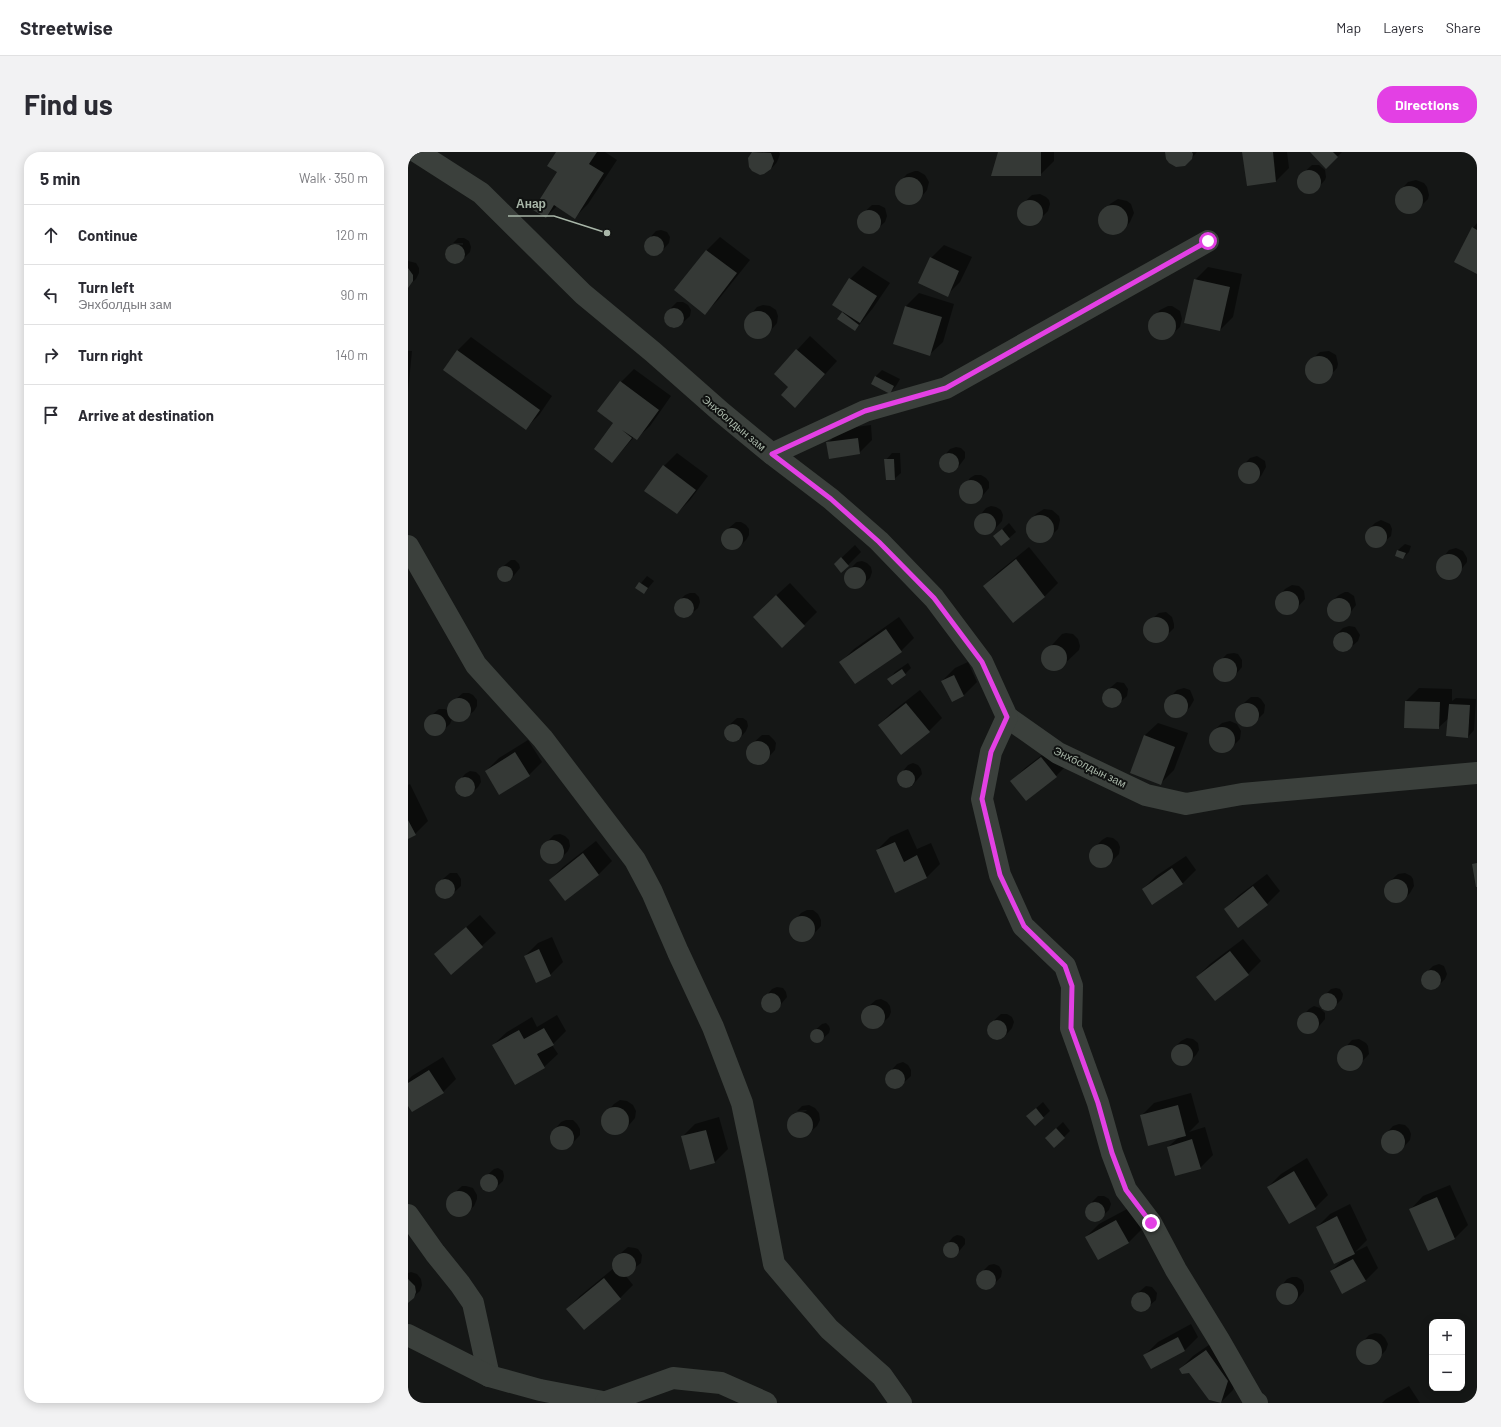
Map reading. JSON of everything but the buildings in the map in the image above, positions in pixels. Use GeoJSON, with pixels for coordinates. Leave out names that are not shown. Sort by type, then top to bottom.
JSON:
{"type":"FeatureCollection","features":[{"type":"Feature","properties":{"kind":"street","name":"Энхболдын зам"},"geometry":{"type":"LineString","coordinates":[[417,152],[481,193],[583,294],[653,352],[721,412],[841,508],[879,542],[934,598],[982,662],[1007,717],[1058,753],[1146,795],[1186,804],[1242,794],[1307,787],[1477,773]]}},
{"type":"Feature","properties":{"kind":"street"},"geometry":{"type":"LineString","coordinates":[[772,454],[865,411],[946,388],[1208,241]]}},
{"type":"Feature","properties":{"kind":"street"},"geometry":{"type":"LineString","coordinates":[[408,546],[476,665],[543,739],[635,860],[652,892],[713,1027],[742,1103],[774,1264],[829,1329],[882,1376],[901,1403]]}},
{"type":"Feature","properties":{"kind":"street"},"geometry":{"type":"LineString","coordinates":[[1007,717],[991,752],[982,799],[1000,875],[1024,926],[1065,966],[1072,986],[1071,1028],[1098,1103],[1112,1153],[1126,1190],[1151,1223],[1176,1270],[1254,1401],[1257,1403]]}},
{"type":"Feature","properties":{"kind":"street"},"geometry":{"type":"LineString","coordinates":[[408,1216],[473,1303],[489,1376]]}},
{"type":"Feature","properties":{"kind":"street"},"geometry":{"type":"LineString","coordinates":[[408,1335],[489,1376],[540,1390],[607,1403],[673,1378],[721,1383],[766,1403]]}},
{"type":"Feature","properties":{"kind":"place","name":"Анар"},"geometry":{"type":"Point","coordinates":[607,233]}},
{"type":"Feature","properties":{"kind":"route"},"geometry":{"type":"LineString","coordinates":[[1151,1223],[1126,1190],[1112,1153],[1098,1103],[1071,1028],[1072,986],[1065,966],[1024,926],[1000,875],[982,799],[991,752],[1007,717],[982,662],[934,598],[879,542],[831,499],[772,454],[865,411],[946,388],[1208,241]]}}]}
